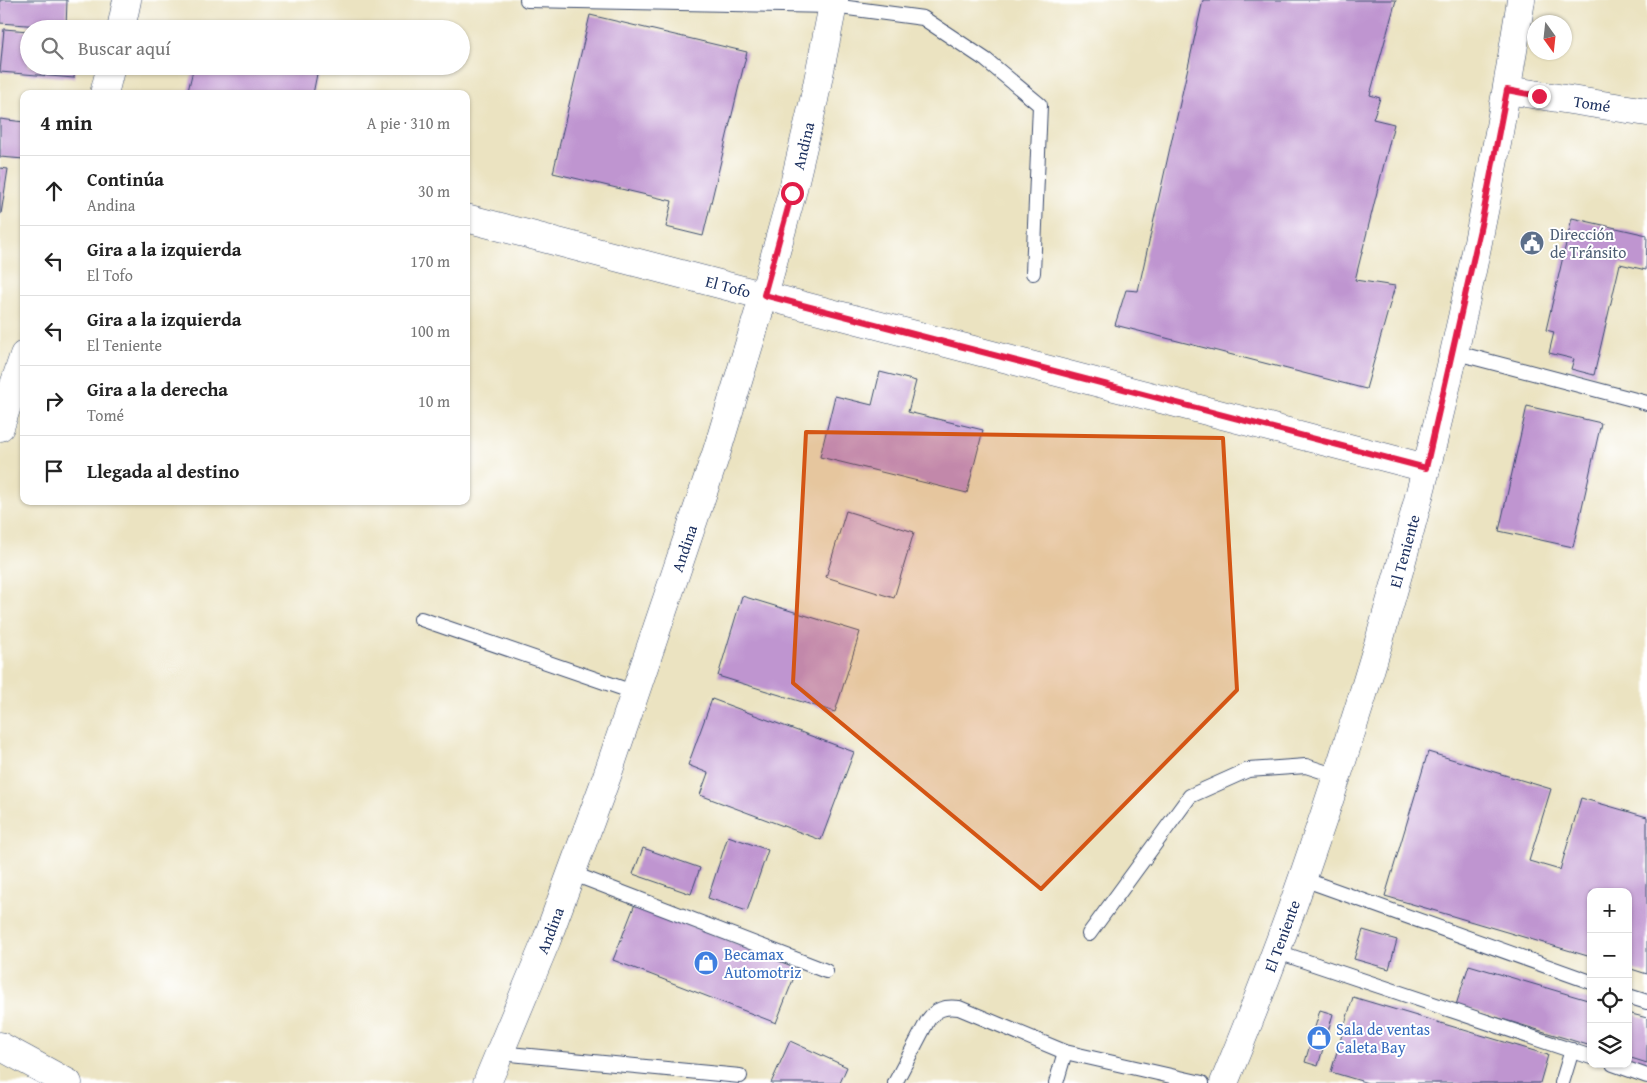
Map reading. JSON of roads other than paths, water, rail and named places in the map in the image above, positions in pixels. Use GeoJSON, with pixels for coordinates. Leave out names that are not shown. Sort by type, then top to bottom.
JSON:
{"type":"FeatureCollection","features":[{"type":"Feature","properties":{"kind":"street"},"geometry":{"type":"LineString","coordinates":[[123,20],[127,0]]}},
{"type":"Feature","properties":{"kind":"street","name":"El Teniente"},"geometry":{"type":"LineString","coordinates":[[1224,1083],[1303,879],[1337,776],[1370,671],[1426,468],[1481,225],[1507,90],[1521,0]]}},
{"type":"Feature","properties":{"kind":"street","name":"Andina"},"geometry":{"type":"LineString","coordinates":[[487,1083],[547,939],[607,776],[717,451],[764,295],[796,175],[814,100],[833,3]]}},
{"type":"Feature","properties":{"kind":"street"},"geometry":{"type":"LineString","coordinates":[[105,90],[109,75]]}},
{"type":"Feature","properties":{"kind":"street","name":"Tomé"},"geometry":{"type":"LineString","coordinates":[[1507,90],[1647,112]]}},
{"type":"Feature","properties":{"kind":"street","name":"El Tofo"},"geometry":{"type":"LineString","coordinates":[[470,219],[1426,468]]}},
{"type":"Feature","properties":{"kind":"street"},"geometry":{"type":"LineString","coordinates":[[0,427],[20,367]]}},
{"type":"Feature","properties":{"kind":"street"},"geometry":{"type":"LineString","coordinates":[[0,1046],[68,1083]]}},
{"type":"Feature","properties":{"kind":"lane"},"geometry":{"type":"LineString","coordinates":[[527,0],[833,3],[923,18],[986,60],[1040,105],[1033,273]]}},
{"type":"Feature","properties":{"kind":"lane"},"geometry":{"type":"LineString","coordinates":[[1453,352],[1647,403]]}},
{"type":"Feature","properties":{"kind":"lane"},"geometry":{"type":"LineString","coordinates":[[421,619],[636,693]]}},
{"type":"Feature","properties":{"kind":"lane"},"geometry":{"type":"LineString","coordinates":[[1090,934],[1190,796],[1248,770],[1306,766],[1337,776]]}},
{"type":"Feature","properties":{"kind":"lane"},"geometry":{"type":"LineString","coordinates":[[571,873],[826,972]]}},
{"type":"Feature","properties":{"kind":"lane"},"geometry":{"type":"LineString","coordinates":[[1303,879],[1587,981]]}},
{"type":"Feature","properties":{"kind":"lane"},"geometry":{"type":"LineString","coordinates":[[1275,951],[1587,1056]]}},
{"type":"Feature","properties":{"kind":"lane"},"geometry":{"type":"LineString","coordinates":[[1632,997],[1647,1002]]}},
{"type":"Feature","properties":{"kind":"lane"},"geometry":{"type":"LineString","coordinates":[[895,1083],[928,1020],[940,1009],[949,1007],[959,1008],[1065,1052],[1202,1083]]}},
{"type":"Feature","properties":{"kind":"lane"},"geometry":{"type":"LineString","coordinates":[[1562,1083],[1572,1050]]}},
{"type":"Feature","properties":{"kind":"lane"},"geometry":{"type":"LineString","coordinates":[[1056,1083],[1065,1052]]}},
{"type":"Feature","properties":{"kind":"lane"},"geometry":{"type":"LineString","coordinates":[[499,1053],[740,1076]]}},
{"type":"Feature","properties":{"kind":"lane"},"geometry":{"type":"LineString","coordinates":[[1624,1068],[1647,1076]]}},
{"type":"Feature","properties":{"kind":"place","name":"Dirección de Tránsito"},"geometry":{"type":"Point","coordinates":[1532,243]}},
{"type":"Feature","properties":{"kind":"place","name":"Becamax Automotriz"},"geometry":{"type":"Point","coordinates":[706,963]}},
{"type":"Feature","properties":{"kind":"place","name":"Sala de ventas Caleta Bay"},"geometry":{"type":"Point","coordinates":[1319,1038]}}]}
